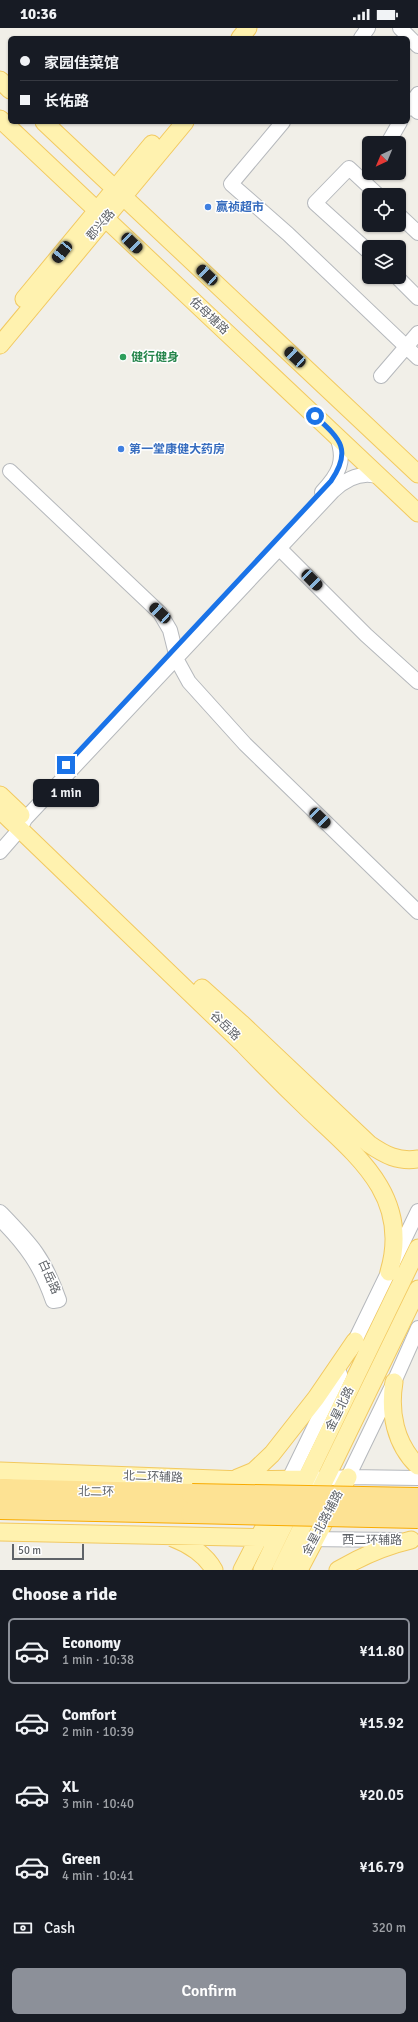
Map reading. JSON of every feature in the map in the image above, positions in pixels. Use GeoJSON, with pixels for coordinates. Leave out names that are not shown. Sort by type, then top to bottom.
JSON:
{"type":"FeatureCollection","features":[{"type":"Feature","properties":{"kind":"highway","name":"北二环"},"geometry":{"type":"LineString","coordinates":[[0,1489],[418,1498]]}},
{"type":"Feature","properties":{"kind":"highway","name":"北二环"},"geometry":{"type":"LineString","coordinates":[[0,1509],[418,1518]]}},
{"type":"Feature","properties":{"kind":"main road"},"geometry":{"type":"LineString","coordinates":[[242,36],[248,28]]}},
{"type":"Feature","properties":{"kind":"main road"},"geometry":{"type":"LineString","coordinates":[[256,36],[262,28]]}},
{"type":"Feature","properties":{"kind":"main road"},"geometry":{"type":"LineString","coordinates":[[0,80],[8,88]]}},
{"type":"Feature","properties":{"kind":"main road","name":"佑母塘路"},"geometry":{"type":"LineString","coordinates":[[0,119],[418,512]]}},
{"type":"Feature","properties":{"kind":"main road"},"geometry":{"type":"LineString","coordinates":[[46,124],[418,474]]}},
{"type":"Feature","properties":{"kind":"main road","name":"郡兴路"},"geometry":{"type":"LineString","coordinates":[[119,193],[169,124]]}},
{"type":"Feature","properties":{"kind":"main road","name":"郡兴路"},"geometry":{"type":"LineString","coordinates":[[0,328],[119,193],[183,124]]}},
{"type":"Feature","properties":{"kind":"main road","name":"郡兴路"},"geometry":{"type":"LineString","coordinates":[[0,345],[101,214]]}},
{"type":"Feature","properties":{"kind":"main road"},"geometry":{"type":"LineString","coordinates":[[0,795],[20,822],[205,992],[241,1023],[369,1144],[393,1158],[404,1160],[418,1159]]}},
{"type":"Feature","properties":{"kind":"main road","name":"谷岳路"},"geometry":{"type":"LineString","coordinates":[[0,810],[20,822],[368,1168],[382,1192],[392,1223],[394,1249],[389,1272]]}},
{"type":"Feature","properties":{"kind":"main road","name":"金星北路"},"geometry":{"type":"LineString","coordinates":[[262,1570],[418,1248]]}},
{"type":"Feature","properties":{"kind":"main road","name":"金星北路"},"geometry":{"type":"LineString","coordinates":[[281,1570],[418,1288]]}},
{"type":"Feature","properties":{"kind":"main road"},"geometry":{"type":"LineString","coordinates":[[233,1480],[254,1471],[272,1454],[316,1398],[355,1341]]}},
{"type":"Feature","properties":{"kind":"main road"},"geometry":{"type":"LineString","coordinates":[[394,1382],[391,1408],[395,1428],[408,1454],[418,1466]]}},
{"type":"Feature","properties":{"kind":"main road","name":"北二环辅路"},"geometry":{"type":"LineString","coordinates":[[0,1471],[233,1480],[306,1479]]}},
{"type":"Feature","properties":{"kind":"main road","name":"金星北路辅路"},"geometry":{"type":"LineString","coordinates":[[299,1570],[348,1477]]}},
{"type":"Feature","properties":{"kind":"main road"},"geometry":{"type":"LineString","coordinates":[[242,1570],[289,1479]]}},
{"type":"Feature","properties":{"kind":"main road"},"geometry":{"type":"LineString","coordinates":[[0,1532],[171,1537],[277,1538]]}},
{"type":"Feature","properties":{"kind":"main road"},"geometry":{"type":"LineString","coordinates":[[171,1537],[194,1549],[214,1570]]}},
{"type":"Feature","properties":{"kind":"main road"},"geometry":{"type":"LineString","coordinates":[[338,1570],[372,1552],[392,1545],[415,1540]]}},
{"type":"Feature","properties":{"kind":"street"},"geometry":{"type":"LineString","coordinates":[[400,28],[408,36]]}},
{"type":"Feature","properties":{"kind":"street"},"geometry":{"type":"LineString","coordinates":[[410,38],[418,46]]}},
{"type":"Feature","properties":{"kind":"street"},"geometry":{"type":"LineString","coordinates":[[281,124],[231,184],[288,234],[418,358]]}},
{"type":"Feature","properties":{"kind":"street"},"geometry":{"type":"LineString","coordinates":[[392,136],[399,124]]}},
{"type":"Feature","properties":{"kind":"street"},"geometry":{"type":"LineString","coordinates":[[362,246],[315,204],[349,168],[370,188]]}},
{"type":"Feature","properties":{"kind":"street"},"geometry":{"type":"LineString","coordinates":[[406,222],[418,233]]}},
{"type":"Feature","properties":{"kind":"street"},"geometry":{"type":"LineString","coordinates":[[404,284],[418,298]]}},
{"type":"Feature","properties":{"kind":"street"},"geometry":{"type":"LineString","coordinates":[[380,376],[418,333]]}},
{"type":"Feature","properties":{"kind":"street"},"geometry":{"type":"LineString","coordinates":[[0,844],[331,481],[342,459],[341,446],[337,437]]}},
{"type":"Feature","properties":{"kind":"street"},"geometry":{"type":"LineString","coordinates":[[10,471],[160,613],[170,630],[175,652],[189,682],[245,744],[418,912]]}},
{"type":"Feature","properties":{"kind":"street"},"geometry":{"type":"LineString","coordinates":[[175,652],[279,548],[333,491],[344,482],[365,475],[382,478]]}},
{"type":"Feature","properties":{"kind":"street"},"geometry":{"type":"LineString","coordinates":[[279,548],[366,635],[418,682]]}},
{"type":"Feature","properties":{"kind":"street"},"geometry":{"type":"LineString","coordinates":[[0,852],[20,822]]}},
{"type":"Feature","properties":{"kind":"street"},"geometry":{"type":"LineString","coordinates":[[289,1479],[418,1211]]}},
{"type":"Feature","properties":{"kind":"street","name":"白岳路"},"geometry":{"type":"LineString","coordinates":[[0,1212],[27,1239],[38,1253],[46,1267],[59,1300],[53,1301],[41,1269],[33,1256],[0,1219]]}},
{"type":"Feature","properties":{"kind":"street"},"geometry":{"type":"LineString","coordinates":[[348,1477],[394,1382],[418,1328]]}},
{"type":"Feature","properties":{"kind":"street"},"geometry":{"type":"LineString","coordinates":[[306,1479],[348,1477],[418,1478]]}},
{"type":"Feature","properties":{"kind":"street","name":"西二环辅路"},"geometry":{"type":"LineString","coordinates":[[277,1538],[415,1540]]}},
{"type":"Feature","properties":{"kind":"place","name":"赢祯超市"},"geometry":{"type":"Point","coordinates":[208,207]}},
{"type":"Feature","properties":{"kind":"place","name":"健行健身"},"geometry":{"type":"Point","coordinates":[123,357]}},
{"type":"Feature","properties":{"kind":"place","name":"第一堂康健大药房"},"geometry":{"type":"Point","coordinates":[121,449]}},
{"type":"Feature","properties":{"kind":"route"},"geometry":{"type":"LineString","coordinates":[[66,765],[331,481],[337,472],[342,459],[341,446],[337,437],[315,416]]}}]}
